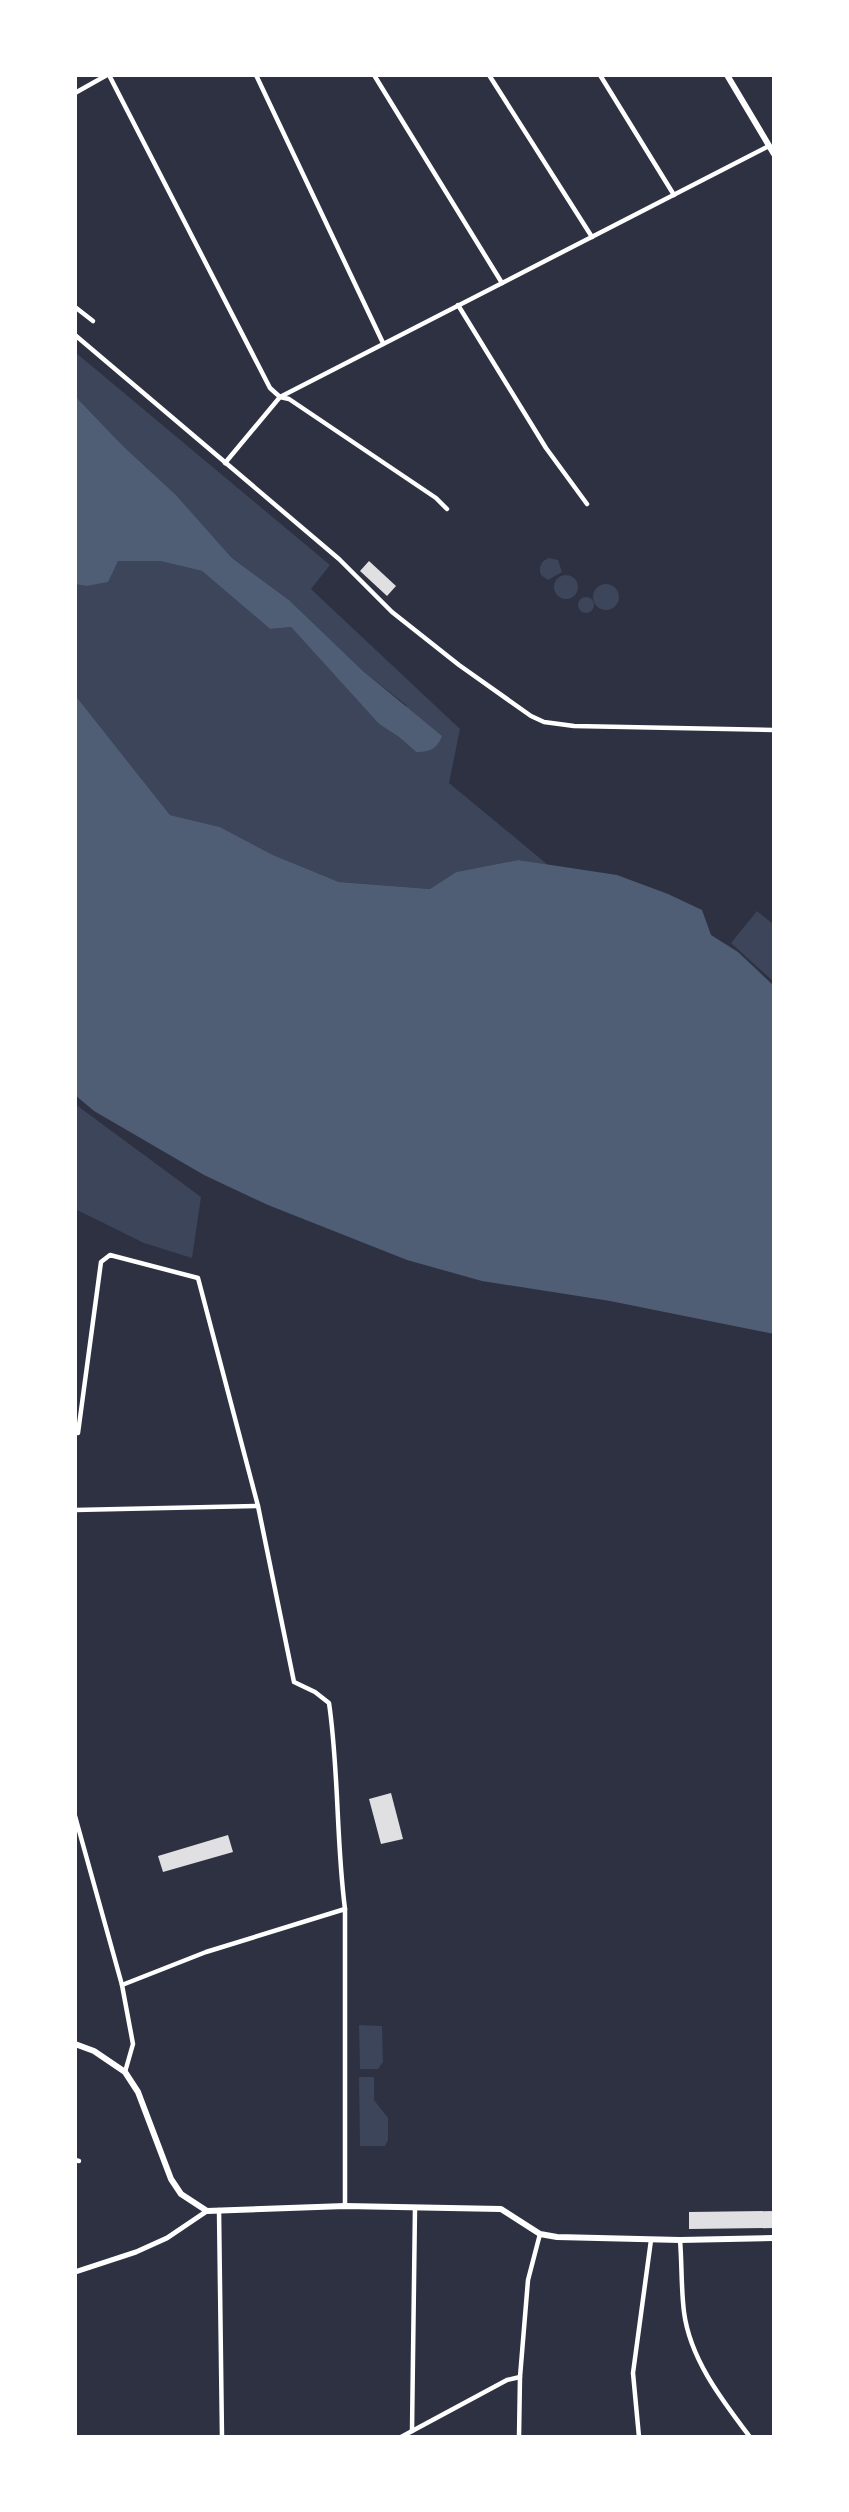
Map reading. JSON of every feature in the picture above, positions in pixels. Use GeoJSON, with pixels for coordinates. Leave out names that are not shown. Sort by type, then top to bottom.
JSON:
{"type":"FeatureCollection","features":[{"type":"Feature","properties":{"kind":"main road"},"geometry":{"type":"LineString","coordinates":[[727,75],[774,154]]}},
{"type":"Feature","properties":{"kind":"main road"},"geometry":{"type":"LineString","coordinates":[[75,2044],[94,2051],[125,2072],[138,2092],[171,2179],[181,2194],[207,2211],[345,2206],[501,2209],[540,2234],[557,2237],[774,2238]]}},
{"type":"Feature","properties":{"kind":"street"},"geometry":{"type":"LineString","coordinates":[[75,93],[108,75],[270,388],[436,498],[447,509]]}},
{"type":"Feature","properties":{"kind":"street"},"geometry":{"type":"LineString","coordinates":[[256,75],[384,344]]}},
{"type":"Feature","properties":{"kind":"street"},"geometry":{"type":"LineString","coordinates":[[373,75],[502,283]]}},
{"type":"Feature","properties":{"kind":"street"},"geometry":{"type":"LineString","coordinates":[[489,75],[592,237]]}},
{"type":"Feature","properties":{"kind":"street"},"geometry":{"type":"LineString","coordinates":[[600,75],[674,195]]}},
{"type":"Feature","properties":{"kind":"street"},"geometry":{"type":"LineString","coordinates":[[225,463],[280,397],[769,146]]}},
{"type":"Feature","properties":{"kind":"street"},"geometry":{"type":"LineString","coordinates":[[458,305],[546,448],[587,504]]}},
{"type":"Feature","properties":{"kind":"street"},"geometry":{"type":"LineString","coordinates":[[75,307],[93,321]]}},
{"type":"Feature","properties":{"kind":"street"},"geometry":{"type":"LineString","coordinates":[[75,335],[339,559],[392,612],[459,665],[531,716],[544,722],[574,726],[774,730]]}},
{"type":"Feature","properties":{"kind":"street"},"geometry":{"type":"LineString","coordinates":[[78,1433],[101,1262],[104,1258],[110,1255],[198,1278],[258,1506],[294,1682],[316,1692],[329,1703],[335,1745],[339,1864],[345,1909],[345,2206]]}},
{"type":"Feature","properties":{"kind":"street"},"geometry":{"type":"LineString","coordinates":[[75,1510],[258,1506]]}},
{"type":"Feature","properties":{"kind":"street"},"geometry":{"type":"LineString","coordinates":[[75,1816],[122,1985],[133,2044],[125,2072]]}},
{"type":"Feature","properties":{"kind":"street"},"geometry":{"type":"LineString","coordinates":[[122,1985],[206,1952],[345,1909]]}},
{"type":"Feature","properties":{"kind":"street"},"geometry":{"type":"LineString","coordinates":[[412,2431],[415,2207]]}},
{"type":"Feature","properties":{"kind":"street"},"geometry":{"type":"LineString","coordinates":[[219,2209],[222,2437]]}},
{"type":"Feature","properties":{"kind":"street"},"geometry":{"type":"LineString","coordinates":[[75,2272],[167,2238],[207,2211]]}},
{"type":"Feature","properties":{"kind":"street"},"geometry":{"type":"LineString","coordinates":[[519,2437],[520,2377],[528,2280],[540,2234]]}},
{"type":"Feature","properties":{"kind":"street"},"geometry":{"type":"LineString","coordinates":[[639,2437],[633,2372],[651,2239]]}},
{"type":"Feature","properties":{"kind":"street"},"geometry":{"type":"LineString","coordinates":[[680,2239],[684,2314],[697,2356],[721,2398],[750,2437]]}},
{"type":"Feature","properties":{"kind":"street"},"geometry":{"type":"LineString","coordinates":[[401,2437],[507,2380],[520,2377]]}},
{"type":"Feature","properties":{"kind":"shaded area"},"geometry":{"type":"Polygon","coordinates":[[[75,352],[330,565],[311,589],[460,729],[449,783],[548,865],[518,860],[456,872],[430,889],[339,882],[273,855],[220,827],[170,815],[75,695],[75,584],[86,586],[118,561],[160,561],[202,571],[270,629],[291,627],[379,724],[416,752],[406,705],[363,671],[289,600],[232,558],[176,495],[123,446],[75,396],[75,352]]]}},
{"type":"Feature","properties":{"kind":"shaded area"},"geometry":{"type":"Polygon","coordinates":[[[75,396],[123,446],[176,495],[232,558],[289,600],[363,671],[442,736],[438,744],[429,750],[416,752],[379,724],[291,627],[270,629],[202,571],[160,561],[118,561],[108,582],[86,586],[75,584],[75,396]]]}},
{"type":"Feature","properties":{"kind":"shaded area"},"geometry":{"type":"Polygon","coordinates":[[[549,558],[558,560],[562,572],[548,580],[541,575],[540,567],[549,558]]]}},
{"type":"Feature","properties":{"kind":"shaded area"},"geometry":{"type":"Polygon","coordinates":[[[566,575],[575,578],[578,587],[575,596],[566,599],[557,596],[554,587],[557,578],[566,575]]]}},
{"type":"Feature","properties":{"kind":"shaded area"},"geometry":{"type":"Polygon","coordinates":[[[606,584],[615,588],[619,597],[615,606],[606,610],[597,606],[593,597],[597,588],[606,584]]]}},
{"type":"Feature","properties":{"kind":"shaded area"},"geometry":{"type":"Polygon","coordinates":[[[586,597],[594,605],[586,613],[578,605],[586,597]]]}},
{"type":"Feature","properties":{"kind":"shaded area"},"geometry":{"type":"Polygon","coordinates":[[[75,695],[170,815],[220,827],[273,855],[339,882],[430,889],[456,872],[518,860],[617,875],[702,910],[711,935],[738,952],[774,986],[774,1334],[610,1301],[482,1281],[407,1260],[268,1205],[204,1175],[94,1111],[75,1095],[75,695]]]}},
{"type":"Feature","properties":{"kind":"shaded area"},"geometry":{"type":"Polygon","coordinates":[[[757,911],[774,925],[774,982],[731,943],[757,911]]]}},
{"type":"Feature","properties":{"kind":"shaded area"},"geometry":{"type":"Polygon","coordinates":[[[75,1104],[201,1197],[192,1258],[144,1243],[75,1209],[75,1104]]]}},
{"type":"Feature","properties":{"kind":"shaded area"},"geometry":{"type":"Polygon","coordinates":[[[359,2025],[382,2026],[383,2062],[378,2069],[360,2069],[359,2025]]]}},
{"type":"Feature","properties":{"kind":"shaded area"},"geometry":{"type":"Polygon","coordinates":[[[359,2077],[374,2077],[374,2100],[388,2118],[388,2140],[385,2146],[360,2146],[359,2077]]]}},
{"type":"Feature","properties":{"kind":"building"},"geometry":{"type":"Polygon","coordinates":[[[369,561],[396,586],[387,596],[360,571],[369,561]]]}},
{"type":"Feature","properties":{"kind":"building"},"geometry":{"type":"Polygon","coordinates":[[[391,1793],[403,1839],[381,1844],[369,1799],[391,1793]]]}},
{"type":"Feature","properties":{"kind":"building"},"geometry":{"type":"Polygon","coordinates":[[[228,1835],[233,1852],[163,1872],[158,1856],[228,1835]]]}},
{"type":"Feature","properties":{"kind":"building"},"geometry":{"type":"Polygon","coordinates":[[[774,2211],[774,2228],[689,2229],[689,2212],[774,2211]]]}}]}
